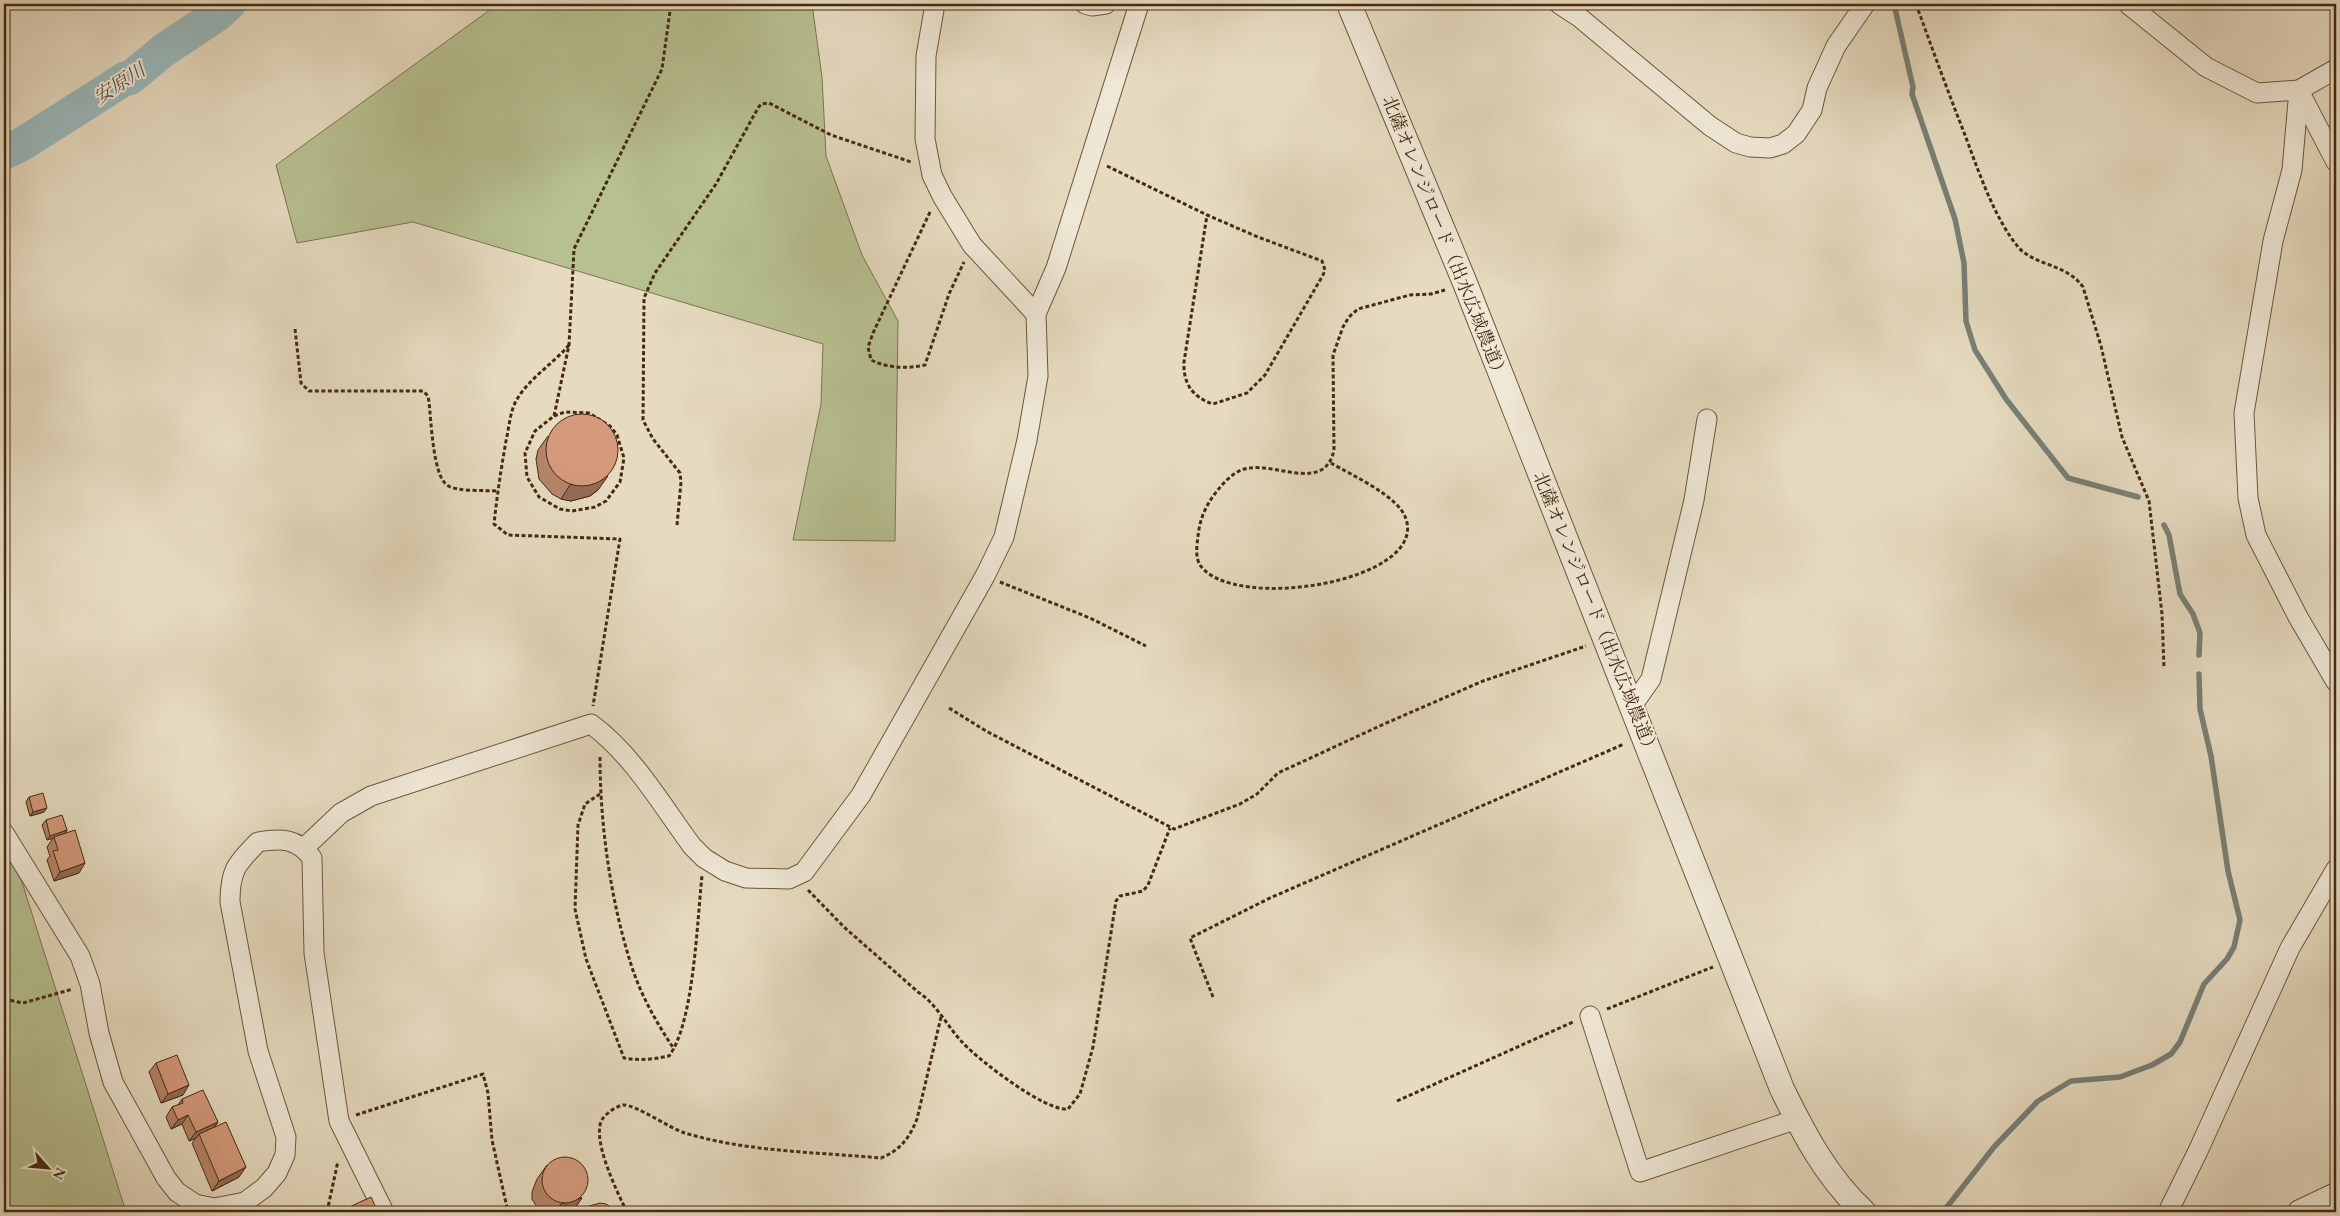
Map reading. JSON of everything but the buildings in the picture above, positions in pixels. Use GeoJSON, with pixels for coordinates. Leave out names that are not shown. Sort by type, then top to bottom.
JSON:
{"type":"FeatureCollection","features":[{"type":"Feature","properties":{"kind":"street"},"geometry":{"type":"LineString","coordinates":[[936,4],[926,56],[925,139],[936,183],[972,245],[1036,314]]}},
{"type":"Feature","properties":{"kind":"street"},"geometry":{"type":"LineString","coordinates":[[1085,4],[1092,6],[1106,4]]}},
{"type":"Feature","properties":{"kind":"street"},"geometry":{"type":"LineString","coordinates":[[304,848],[341,813],[371,796],[597,729],[629,760],[692,846],[704,858],[725,871],[746,878],[789,879],[804,872],[861,795],[985,576],[1004,537],[1027,440],[1038,376],[1036,314],[1056,268],[1139,4]]}},
{"type":"Feature","properties":{"kind":"street","name":"北薩オレンジロード（出水広域農道）"},"geometry":{"type":"LineString","coordinates":[[1349,4],[1465,283],[1782,1089],[1816,1154],[1840,1188],[1864,1212]]}},
{"type":"Feature","properties":{"kind":"street"},"geometry":{"type":"LineString","coordinates":[[1560,4],[1579,17],[1710,126],[1736,143],[1750,147],[1770,148],[1783,144],[1796,134],[1812,110],[1817,88],[1836,46],[1865,4]]}},
{"type":"Feature","properties":{"kind":"street"},"geometry":{"type":"LineString","coordinates":[[2128,4],[2206,68],[2257,93],[2299,90],[2336,69]]}},
{"type":"Feature","properties":{"kind":"street"},"geometry":{"type":"LineString","coordinates":[[2299,90],[2336,162]]}},
{"type":"Feature","properties":{"kind":"street"},"geometry":{"type":"LineString","coordinates":[[2299,90],[2292,170],[2274,241],[2244,413],[2248,498],[2256,535],[2298,617],[2336,682]]}},
{"type":"Feature","properties":{"kind":"street"},"geometry":{"type":"LineString","coordinates":[[1632,706],[1651,679],[1694,500],[1707,419]]}},
{"type":"Feature","properties":{"kind":"street"},"geometry":{"type":"LineString","coordinates":[[4,833],[80,956],[90,984],[99,1033],[113,1082],[166,1178],[177,1192],[195,1204],[214,1208],[246,1202],[264,1188],[277,1173],[285,1155],[286,1137],[258,1051],[230,902],[230,882],[236,865],[258,842],[281,840],[295,842],[304,848],[312,858],[314,953],[339,1121],[384,1212]]}},
{"type":"Feature","properties":{"kind":"street"},"geometry":{"type":"LineString","coordinates":[[2168,1212],[2198,1151],[2290,948],[2336,869]]}},
{"type":"Feature","properties":{"kind":"street"},"geometry":{"type":"LineString","coordinates":[[1590,1016],[1640,1172],[1797,1119]]}},
{"type":"Feature","properties":{"kind":"street"},"geometry":{"type":"LineString","coordinates":[[2300,1212],[2336,1195]]}},
{"type":"Feature","properties":{"kind":"path"},"geometry":{"type":"LineString","coordinates":[[554,416],[565,412],[589,413],[610,426],[622,446],[624,464],[620,482],[606,501],[596,507],[572,512],[560,509],[539,497],[532,488],[526,471],[525,453],[535,431],[554,416],[569,345],[574,249],[662,69],[671,4]]}},
{"type":"Feature","properties":{"kind":"path"},"geometry":{"type":"LineString","coordinates":[[1916,4],[1982,181],[2002,220],[2026,254],[2066,271],[2077,279],[2083,287],[2101,346],[2122,438],[2150,501],[2162,614],[2164,668]]}},
{"type":"Feature","properties":{"kind":"path"},"geometry":{"type":"LineString","coordinates":[[677,525],[681,482],[680,473],[653,439],[643,420],[644,298],[655,273],[716,184],[761,104],[769,103],[831,135],[911,162],[936,183],[873,332],[868,348],[871,360],[880,364],[912,368],[925,365],[949,294],[972,245]]}},
{"type":"Feature","properties":{"kind":"path"},"geometry":{"type":"LineString","coordinates":[[1091,158],[1207,215],[1258,237],[1320,259],[1325,270],[1265,375],[1246,393],[1213,404],[1195,394],[1184,377],[1184,362],[1207,215]]}},
{"type":"Feature","properties":{"kind":"path"},"geometry":{"type":"LineString","coordinates":[[1332,463],[1388,497],[1397,505],[1406,518],[1408,528],[1399,551],[1346,580],[1322,585],[1264,589],[1226,581],[1206,571],[1200,565],[1197,558],[1202,514],[1222,485],[1235,473],[1248,468],[1259,467],[1303,473],[1319,472],[1332,463],[1334,450],[1333,356],[1336,341],[1349,317],[1358,309],[1410,295],[1431,294],[1465,283]]}},
{"type":"Feature","properties":{"kind":"path"},"geometry":{"type":"LineString","coordinates":[[295,329],[301,383],[305,388],[309,390],[423,391],[428,396],[437,464],[441,480],[447,486],[456,489],[497,491]]}},
{"type":"Feature","properties":{"kind":"path"},"geometry":{"type":"LineString","coordinates":[[569,345],[556,361],[527,386],[516,401],[511,417],[497,491],[494,524],[508,535],[620,540],[597,729],[600,753],[600,794],[605,840],[620,922],[630,962],[647,1002],[674,1049]]}},
{"type":"Feature","properties":{"kind":"path"},"geometry":{"type":"LineString","coordinates":[[985,576],[1090,618],[1146,646]]}},
{"type":"Feature","properties":{"kind":"path"},"geometry":{"type":"LineString","coordinates":[[949,708],[986,731],[1174,829],[1240,804],[1257,794],[1278,773],[1483,681],[1606,640]]}},
{"type":"Feature","properties":{"kind":"path"},"geometry":{"type":"LineString","coordinates":[[1213,997],[1190,938],[1270,898],[1644,736]]}},
{"type":"Feature","properties":{"kind":"path"},"geometry":{"type":"LineString","coordinates":[[600,794],[585,804],[578,825],[575,909],[586,959],[624,1058],[636,1060],[658,1058],[669,1056],[674,1049],[683,1026],[690,991],[704,858]]}},
{"type":"Feature","properties":{"kind":"path"},"geometry":{"type":"LineString","coordinates":[[794,876],[844,927],[927,998],[965,1045],[1002,1075],[1040,1100],[1061,1110],[1068,1108],[1080,1094],[1093,1047],[1116,901],[1120,896],[1143,891],[1148,885],[1170,828]]}},
{"type":"Feature","properties":{"kind":"path"},"geometry":{"type":"LineString","coordinates":[[1397,1102],[1547,1033],[1732,960]]}},
{"type":"Feature","properties":{"kind":"path"},"geometry":{"type":"LineString","coordinates":[[4,998],[11,1002],[22,1003],[90,984]]}},
{"type":"Feature","properties":{"kind":"path"},"geometry":{"type":"LineString","coordinates":[[627,1212],[618,1193],[598,1136],[598,1126],[602,1118],[613,1109],[622,1105],[631,1106],[673,1129],[717,1141],[746,1146],[881,1158],[894,1152],[911,1135],[917,1119],[941,1017]]}},
{"type":"Feature","properties":{"kind":"path"},"geometry":{"type":"LineString","coordinates":[[339,1121],[483,1074],[488,1093],[492,1140],[508,1212]]}},
{"type":"Feature","properties":{"kind":"path"},"geometry":{"type":"LineString","coordinates":[[327,1212],[338,1161],[348,1139]]}},
{"type":"Feature","properties":{"kind":"green space"},"geometry":{"type":"Polygon","coordinates":[[[498,4],[812,4],[822,77],[826,156],[862,255],[898,321],[895,541],[793,540],[821,404],[823,344],[413,222],[297,243],[276,165],[498,4]]]}},
{"type":"Feature","properties":{"kind":"green space"},"geometry":{"type":"Polygon","coordinates":[[[4,825],[126,1212],[4,1212],[4,825]]]}},
{"type":"Feature","properties":{"kind":"waterway","name":"安原川"},"geometry":{"type":"LineString","coordinates":[[4,153],[24,143],[126,78],[130,78],[164,50],[218,14],[229,4]]}},
{"type":"Feature","properties":{"kind":"waterway"},"geometry":{"type":"LineString","coordinates":[[1894,4],[1913,87],[1912,94],[1955,219],[1964,263],[1966,321],[1975,350],[2006,399],[2068,478],[2138,497]]}},
{"type":"Feature","properties":{"kind":"waterway"},"geometry":{"type":"LineString","coordinates":[[2164,525],[2169,535],[2180,594],[2193,614],[2200,633],[2199,655]]}},
{"type":"Feature","properties":{"kind":"waterway"},"geometry":{"type":"LineString","coordinates":[[1943,1212],[1994,1147],[2038,1101],[2071,1081],[2120,1077],[2152,1065],[2171,1054],[2180,1042],[2204,984],[2227,959],[2234,947],[2240,920],[2228,871],[2211,756],[2200,709],[2199,674]]}}]}
